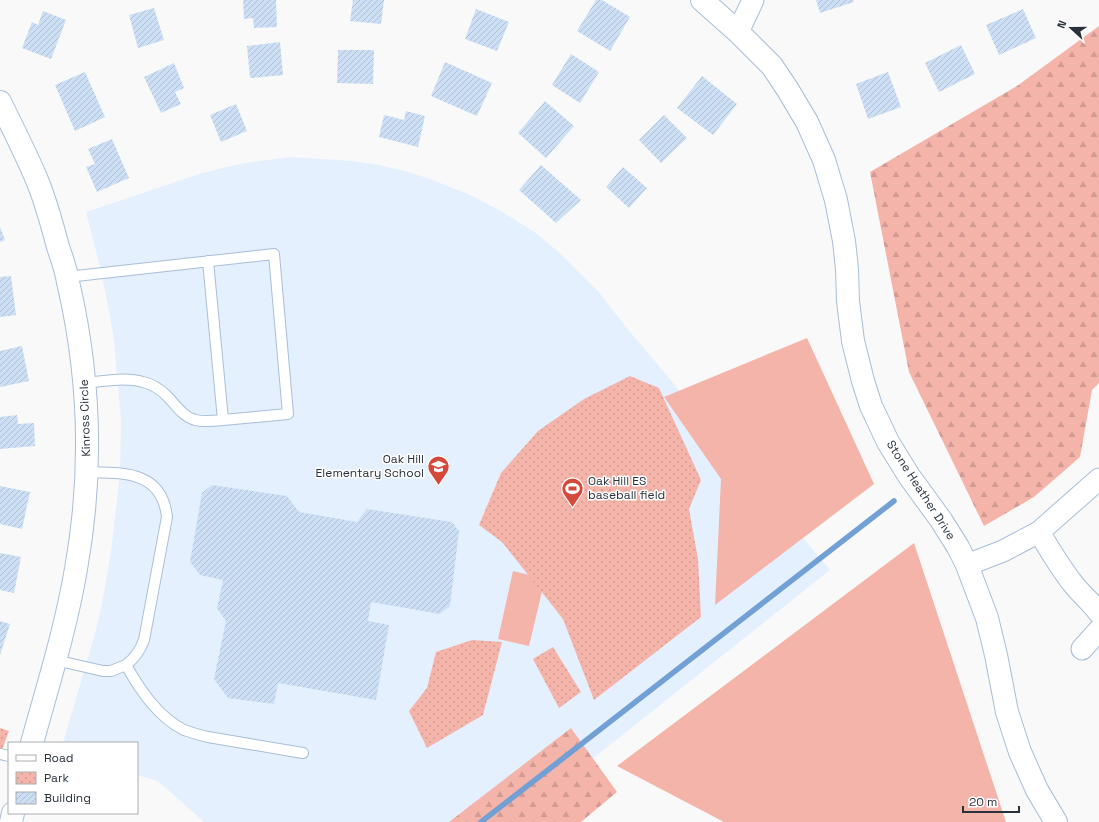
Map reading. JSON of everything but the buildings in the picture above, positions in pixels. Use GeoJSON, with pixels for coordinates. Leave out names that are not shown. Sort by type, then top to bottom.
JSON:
{"type":"FeatureCollection","features":[{"type":"Feature","properties":{"kind":"street","name":"Stone Heather Drive"},"geometry":{"type":"LineString","coordinates":[[702,0],[738,32],[772,66],[807,122],[824,160],[836,200],[844,241],[848,301],[853,341],[871,406],[888,442],[905,470],[941,520],[958,547],[967,565],[987,618],[1007,712],[1020,752],[1037,790],[1056,822]]}},
{"type":"Feature","properties":{"kind":"street"},"geometry":{"type":"LineString","coordinates":[[738,32],[753,0]]}},
{"type":"Feature","properties":{"kind":"street","name":"Kinross Circle"},"geometry":{"type":"LineString","coordinates":[[0,102],[37,181],[50,217],[67,277],[79,338],[86,396],[87,454],[84,510],[76,569],[64,625],[32,742]]}},
{"type":"Feature","properties":{"kind":"street"},"geometry":{"type":"LineString","coordinates":[[967,565],[1003,550],[1039,532],[1099,479]]}},
{"type":"Feature","properties":{"kind":"street"},"geometry":{"type":"LineString","coordinates":[[1039,532],[1074,586],[1099,613]]}},
{"type":"Feature","properties":{"kind":"street"},"geometry":{"type":"LineString","coordinates":[[1082,649],[1099,630]]}},
{"type":"Feature","properties":{"kind":"lane"},"geometry":{"type":"LineString","coordinates":[[67,277],[274,254],[288,414],[223,420],[196,420],[187,417],[180,412],[161,391],[144,382],[125,380],[84,383]]}},
{"type":"Feature","properties":{"kind":"lane"},"geometry":{"type":"LineString","coordinates":[[208,261],[223,420]]}},
{"type":"Feature","properties":{"kind":"lane"},"geometry":{"type":"LineString","coordinates":[[55,660],[103,671],[112,671],[126,665],[134,659],[140,651],[144,640],[167,516],[166,508],[159,492],[144,479],[126,473],[86,472]]}},
{"type":"Feature","properties":{"kind":"lane"},"geometry":{"type":"LineString","coordinates":[[126,665],[136,683],[154,705],[163,715],[182,729],[208,738],[302,753]]}},
{"type":"Feature","properties":{"kind":"shaded area","name":"Oak Hill Elementary School"},"geometry":{"type":"Polygon","coordinates":[[[291,157],[352,161],[405,171],[468,194],[501,211],[533,231],[562,255],[598,291],[626,327],[830,570],[513,822],[204,822],[158,781],[138,775],[138,742],[63,742],[96,630],[102,604],[111,552],[120,473],[121,420],[114,341],[99,263],[86,212],[199,174],[245,163],[291,157]]]}},
{"type":"Feature","properties":{"kind":"green space"},"geometry":{"type":"Polygon","coordinates":[[[1099,26],[1099,383],[1092,390],[1080,457],[1034,497],[984,526],[909,372],[870,172],[1017,86],[1099,26]]]}},
{"type":"Feature","properties":{"kind":"green space"},"geometry":{"type":"Polygon","coordinates":[[[807,338],[874,484],[715,605],[721,479],[664,397],[807,338]]]}},
{"type":"Feature","properties":{"kind":"green space"},"geometry":{"type":"Polygon","coordinates":[[[630,376],[659,388],[701,480],[689,509],[698,559],[701,617],[594,700],[563,619],[502,542],[479,525],[501,473],[538,431],[584,399],[630,376]]]}},
{"type":"Feature","properties":{"kind":"green space"},"geometry":{"type":"Polygon","coordinates":[[[914,543],[1006,822],[724,822],[617,766],[914,543]]]}},
{"type":"Feature","properties":{"kind":"green space"},"geometry":{"type":"Polygon","coordinates":[[[513,571],[545,579],[529,646],[498,639],[513,571]]]}},
{"type":"Feature","properties":{"kind":"green space"},"geometry":{"type":"Polygon","coordinates":[[[472,640],[502,642],[483,715],[427,748],[409,711],[427,688],[436,652],[472,640]]]}},
{"type":"Feature","properties":{"kind":"green space"},"geometry":{"type":"Polygon","coordinates":[[[553,647],[581,692],[559,708],[533,659],[553,647]]]}},
{"type":"Feature","properties":{"kind":"green space"},"geometry":{"type":"Polygon","coordinates":[[[0,728],[9,731],[0,755],[0,728]]]}},
{"type":"Feature","properties":{"kind":"green space"},"geometry":{"type":"Polygon","coordinates":[[[571,728],[617,792],[581,822],[449,822],[571,728]]]}},
{"type":"Feature","properties":{"kind":"waterway"},"geometry":{"type":"LineString","coordinates":[[481,822],[894,501]]}},
{"type":"Feature","properties":{"kind":"place","name":"Oak Hill Elementary School"},"geometry":{"type":"Point","coordinates":[439,486]}},
{"type":"Feature","properties":{"kind":"place","name":"Oak Hill ES baseball field"},"geometry":{"type":"Point","coordinates":[572,508]}}]}
